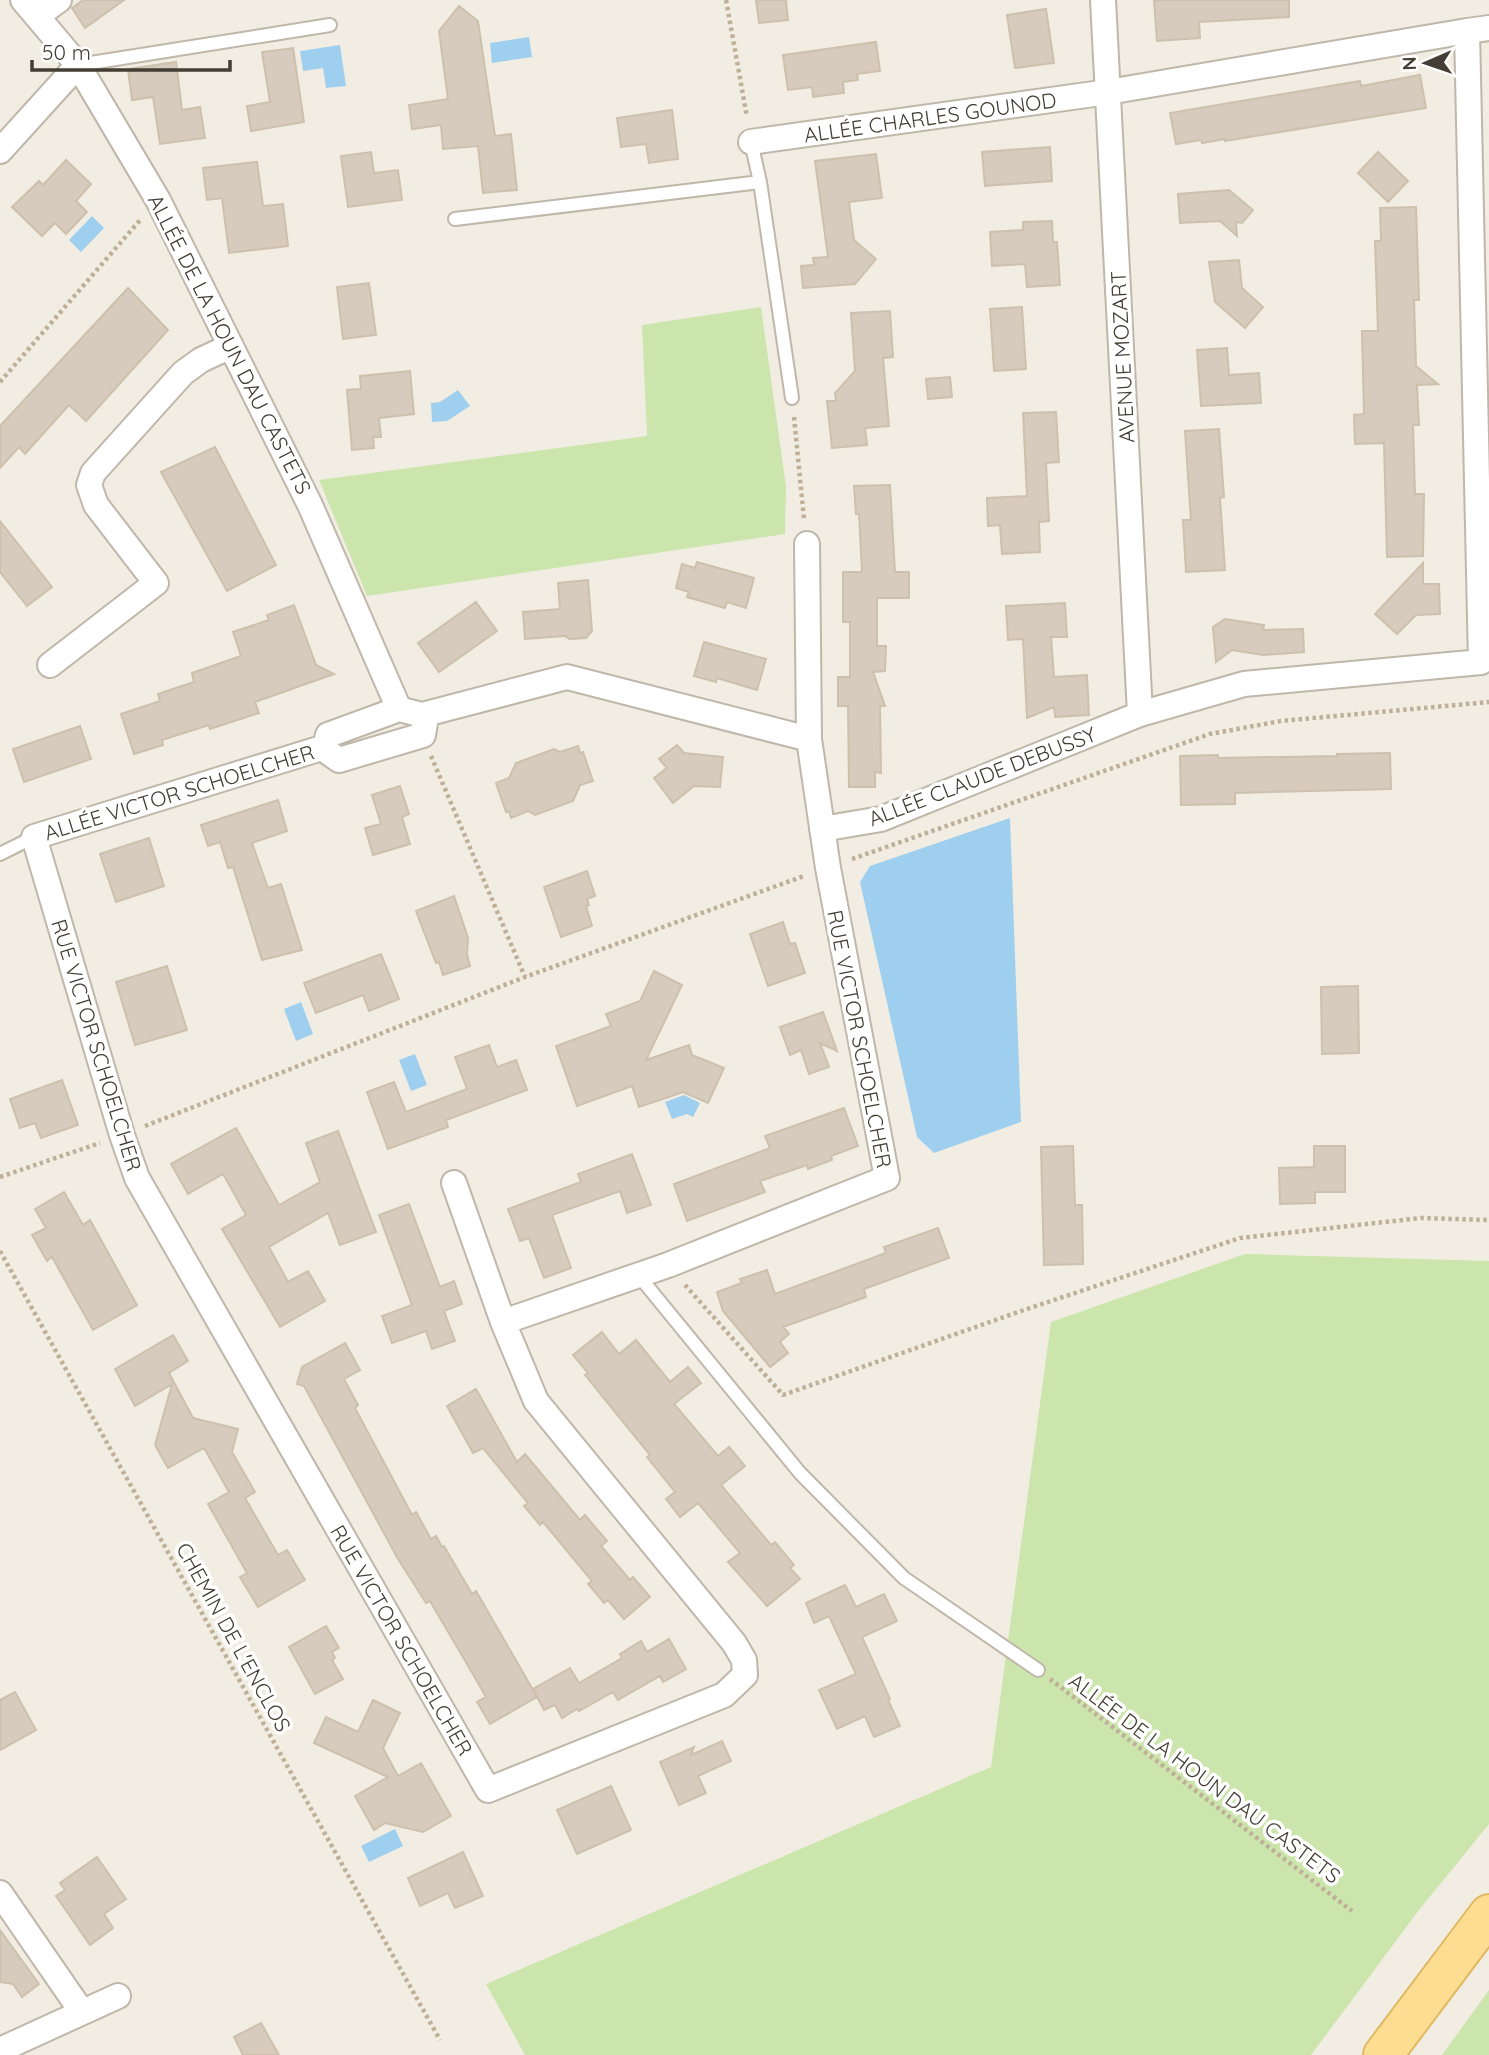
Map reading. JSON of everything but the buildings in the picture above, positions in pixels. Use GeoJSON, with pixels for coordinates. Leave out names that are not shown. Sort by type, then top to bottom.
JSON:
{"type":"FeatureCollection","features":[{"type":"Feature","properties":{"kind":"main road"},"geometry":{"type":"LineString","coordinates":[[1383,2055],[1489,1914]]}},
{"type":"Feature","properties":{"kind":"street"},"geometry":{"type":"LineString","coordinates":[[30,8],[59,0]]}},
{"type":"Feature","properties":{"kind":"street","name":"AVENUE MOZART"},"geometry":{"type":"LineString","coordinates":[[1103,0],[1140,714]]}},
{"type":"Feature","properties":{"kind":"street","name":"ALLÉE DE LA HOUN DAU CASTETS"},"geometry":{"type":"LineString","coordinates":[[30,8],[78,65],[158,200],[415,720]]}},
{"type":"Feature","properties":{"kind":"street","name":"ALLÉE CHARLES GOUNOD"},"geometry":{"type":"LineString","coordinates":[[751,142],[1108,92],[1478,30]]}},
{"type":"Feature","properties":{"kind":"street","name":"ALLÉE CLAUDE DEBUSSY"},"geometry":{"type":"LineString","coordinates":[[821,829],[881,819],[1140,714],[1244,684],[1482,662],[1478,30]]}},
{"type":"Feature","properties":{"kind":"street"},"geometry":{"type":"LineString","coordinates":[[0,150],[78,65]]}},
{"type":"Feature","properties":{"kind":"street"},"geometry":{"type":"LineString","coordinates":[[50,666],[156,583],[96,505],[89,485],[93,473],[183,373],[201,360],[231,346]]}},
{"type":"Feature","properties":{"kind":"street"},"geometry":{"type":"LineString","coordinates":[[807,544],[809,739],[828,868]]}},
{"type":"Feature","properties":{"kind":"street"},"geometry":{"type":"LineString","coordinates":[[415,720],[566,677],[809,739]]}},
{"type":"Feature","properties":{"kind":"street","name":"ALLÉE VICTOR SCHOELCHER"},"geometry":{"type":"LineString","coordinates":[[415,720],[339,760],[325,747],[328,735],[415,720]]}},
{"type":"Feature","properties":{"kind":"street","name":"ALLÉE VICTOR SCHOELCHER"},"geometry":{"type":"LineString","coordinates":[[34,837],[325,747]]}},
{"type":"Feature","properties":{"kind":"street","name":"RUE VICTOR SCHOELCHER"},"geometry":{"type":"LineString","coordinates":[[34,837],[137,1178],[488,1790],[724,1695],[745,1675],[744,1660],[734,1643],[536,1401],[503,1322],[454,1183]]}},
{"type":"Feature","properties":{"kind":"street","name":"RUE VICTOR SCHOELCHER"},"geometry":{"type":"LineString","coordinates":[[503,1322],[639,1276],[887,1178],[828,868]]}},
{"type":"Feature","properties":{"kind":"street"},"geometry":{"type":"LineString","coordinates":[[0,1894],[82,2012]]}},
{"type":"Feature","properties":{"kind":"street"},"geometry":{"type":"LineString","coordinates":[[0,2050],[118,1996]]}},
{"type":"Feature","properties":{"kind":"lane"},"geometry":{"type":"LineString","coordinates":[[78,65],[330,25]]}},
{"type":"Feature","properties":{"kind":"lane"},"geometry":{"type":"LineString","coordinates":[[751,142],[760,181],[792,398]]}},
{"type":"Feature","properties":{"kind":"lane"},"geometry":{"type":"LineString","coordinates":[[455,219],[760,181]]}},
{"type":"Feature","properties":{"kind":"lane"},"geometry":{"type":"LineString","coordinates":[[0,854],[34,837]]}},
{"type":"Feature","properties":{"kind":"lane"},"geometry":{"type":"LineString","coordinates":[[639,1276],[800,1473],[904,1578],[1038,1670]]}},
{"type":"Feature","properties":{"kind":"path"},"geometry":{"type":"LineString","coordinates":[[726,0],[751,142]]}},
{"type":"Feature","properties":{"kind":"path"},"geometry":{"type":"LineString","coordinates":[[0,382],[158,200]]}},
{"type":"Feature","properties":{"kind":"path"},"geometry":{"type":"LineString","coordinates":[[792,398],[807,544]]}},
{"type":"Feature","properties":{"kind":"path"},"geometry":{"type":"LineString","coordinates":[[0,1177],[122,1135],[526,977],[1210,734],[1280,721],[1489,702]]}},
{"type":"Feature","properties":{"kind":"path"},"geometry":{"type":"LineString","coordinates":[[415,720],[526,977]]}},
{"type":"Feature","properties":{"kind":"path"},"geometry":{"type":"LineString","coordinates":[[668,1265],[783,1395],[1021,1311],[1240,1238],[1421,1219],[1489,1220]]}},
{"type":"Feature","properties":{"kind":"path","name":"CHEMIN DE L'ENCLOS"},"geometry":{"type":"LineString","coordinates":[[0,1251],[440,2039]]}},
{"type":"Feature","properties":{"kind":"path","name":"ALLÉE DE LA HOUN DAU CASTETS"},"geometry":{"type":"LineString","coordinates":[[1038,1670],[1352,1911]]}},
{"type":"Feature","properties":{"kind":"green space"},"geometry":{"type":"Polygon","coordinates":[[[761,307],[786,487],[785,534],[367,596],[319,480],[647,436],[642,325],[761,307]]]}},
{"type":"Feature","properties":{"kind":"green space"},"geometry":{"type":"Polygon","coordinates":[[[1245,1254],[1489,1261],[1489,1824],[1419,1910],[1311,2055],[525,2055],[486,1984],[991,1767],[1051,1322],[1245,1254]]]}},
{"type":"Feature","properties":{"kind":"green space"},"geometry":{"type":"Polygon","coordinates":[[[1489,1990],[1489,2055],[1442,2055],[1489,1990]]]}},
{"type":"Feature","properties":{"kind":"water"},"geometry":{"type":"Polygon","coordinates":[[[529,37],[532,57],[492,63],[490,43],[529,37]]]}},
{"type":"Feature","properties":{"kind":"water"},"geometry":{"type":"Polygon","coordinates":[[[340,45],[346,86],[326,88],[323,68],[303,71],[300,51],[340,45]]]}},
{"type":"Feature","properties":{"kind":"water"},"geometry":{"type":"Polygon","coordinates":[[[92,216],[104,228],[81,252],[69,240],[92,216]]]}},
{"type":"Feature","properties":{"kind":"water"},"geometry":{"type":"Polygon","coordinates":[[[458,390],[470,406],[447,421],[432,422],[431,403],[440,402],[458,390]]]}},
{"type":"Feature","properties":{"kind":"water"},"geometry":{"type":"Polygon","coordinates":[[[1010,818],[1021,1122],[934,1153],[917,1137],[860,882],[870,866],[1010,818]]]}},
{"type":"Feature","properties":{"kind":"water"},"geometry":{"type":"Polygon","coordinates":[[[301,1002],[313,1034],[296,1041],[284,1009],[301,1002]]]}},
{"type":"Feature","properties":{"kind":"water"},"geometry":{"type":"Polygon","coordinates":[[[415,1054],[427,1085],[411,1091],[399,1060],[415,1054]]]}},
{"type":"Feature","properties":{"kind":"water"},"geometry":{"type":"Polygon","coordinates":[[[684,1095],[700,1103],[693,1117],[687,1114],[672,1119],[665,1102],[684,1095]]]}},
{"type":"Feature","properties":{"kind":"water"},"geometry":{"type":"Polygon","coordinates":[[[395,1829],[403,1846],[369,1862],[361,1846],[395,1829]]]}}]}
